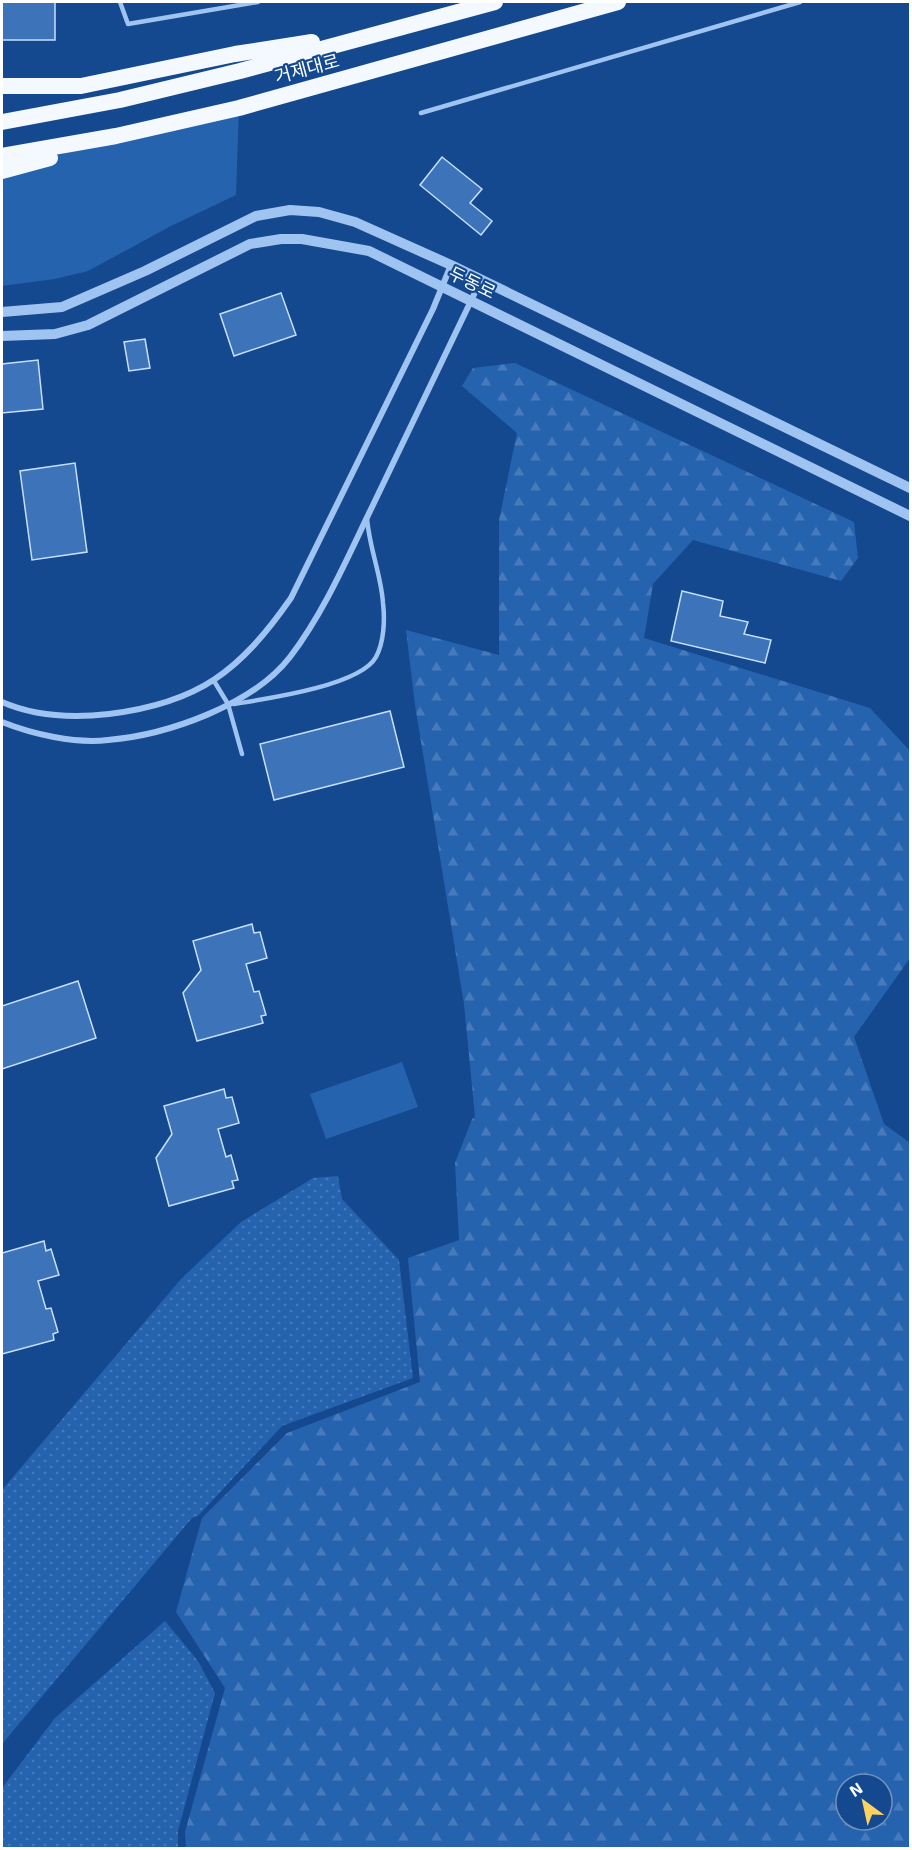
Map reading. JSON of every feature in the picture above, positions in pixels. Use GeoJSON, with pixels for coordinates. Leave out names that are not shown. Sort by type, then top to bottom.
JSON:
{"type":"FeatureCollection","features":[{"type":"Feature","properties":{"kind":"highway","name":"거제대로"},"geometry":{"type":"LineString","coordinates":[[2,122],[120,100],[390,31],[465,7],[495,2]]}},
{"type":"Feature","properties":{"kind":"highway","name":"거제대로"},"geometry":{"type":"LineString","coordinates":[[2,156],[171,123],[261,102],[618,2]]}},
{"type":"Feature","properties":{"kind":"highway"},"geometry":{"type":"LineString","coordinates":[[2,86],[81,86],[235,54],[390,31]]}},
{"type":"Feature","properties":{"kind":"highway"},"geometry":{"type":"LineString","coordinates":[[2,171],[171,123]]}},
{"type":"Feature","properties":{"kind":"street","name":"두동로"},"geometry":{"type":"LineString","coordinates":[[2,312],[62,307],[124,281],[256,216],[290,210],[319,212],[355,222],[451,265],[910,488]]}},
{"type":"Feature","properties":{"kind":"street","name":"두동로"},"geometry":{"type":"LineString","coordinates":[[2,336],[55,334],[88,325],[250,244],[281,239],[318,241],[369,251],[910,516]]}},
{"type":"Feature","properties":{"kind":"street"},"geometry":{"type":"LineString","coordinates":[[2,702],[18,709],[84,717],[138,711],[170,703],[214,681],[249,653],[266,635],[291,598],[451,265]]}},
{"type":"Feature","properties":{"kind":"street"},"geometry":{"type":"LineString","coordinates":[[2,722],[60,737],[107,741],[184,723],[228,704],[258,687],[290,657],[333,587],[481,280]]}},
{"type":"Feature","properties":{"kind":"lane"},"geometry":{"type":"LineString","coordinates":[[120,2],[128,24],[258,2]]}},
{"type":"Feature","properties":{"kind":"lane"},"geometry":{"type":"LineString","coordinates":[[421,113],[800,2]]}},
{"type":"Feature","properties":{"kind":"lane"},"geometry":{"type":"LineString","coordinates":[[228,704],[313,689],[361,670],[376,657],[382,632],[383,602],[368,535],[367,517]]}},
{"type":"Feature","properties":{"kind":"lane"},"geometry":{"type":"LineString","coordinates":[[214,681],[228,704],[242,754]]}},
{"type":"Feature","properties":{"kind":"green space"},"geometry":{"type":"Polygon","coordinates":[[[239,108],[236,195],[171,226],[88,271],[55,279],[2,286],[2,171],[171,123],[239,108]]]}},
{"type":"Feature","properties":{"kind":"green space"},"geometry":{"type":"Polygon","coordinates":[[[515,363],[854,522],[858,558],[841,581],[693,540],[653,584],[644,638],[870,708],[910,751],[910,958],[854,1037],[884,1124],[910,1143],[910,1848],[186,1848],[185,1832],[225,1688],[176,1612],[202,1518],[287,1433],[420,1382],[408,1258],[459,1240],[455,1163],[472,1119],[475,1117],[464,1004],[415,705],[406,630],[499,655],[499,520],[517,433],[462,386],[473,368],[515,363]]]}},
{"type":"Feature","properties":{"kind":"green space"},"geometry":{"type":"Polygon","coordinates":[[[402,1062],[418,1107],[326,1139],[310,1094],[402,1062]]]}},
{"type":"Feature","properties":{"kind":"green space"},"geometry":{"type":"Polygon","coordinates":[[[338,1176],[342,1199],[399,1260],[413,1378],[282,1426],[198,1516],[192,1518],[2,1744],[2,1490],[181,1279],[241,1222],[313,1178],[338,1176]]]}},
{"type":"Feature","properties":{"kind":"green space"},"geometry":{"type":"Polygon","coordinates":[[[165,1621],[198,1661],[215,1693],[178,1831],[178,1848],[2,1848],[2,1788],[55,1718],[165,1621]]]}},
{"type":"Feature","properties":{"kind":"building"},"geometry":{"type":"Polygon","coordinates":[[[2,2],[55,2],[55,40],[2,40],[2,2]]]}},
{"type":"Feature","properties":{"kind":"building"},"geometry":{"type":"Polygon","coordinates":[[[442,157],[482,189],[470,203],[492,221],[481,235],[420,185],[442,157]]]}},
{"type":"Feature","properties":{"kind":"building"},"geometry":{"type":"Polygon","coordinates":[[[281,293],[296,335],[234,356],[220,314],[281,293]]]}},
{"type":"Feature","properties":{"kind":"building"},"geometry":{"type":"Polygon","coordinates":[[[145,339],[150,368],[129,371],[124,342],[145,339]]]}},
{"type":"Feature","properties":{"kind":"building"},"geometry":{"type":"Polygon","coordinates":[[[38,360],[43,409],[2,413],[2,364],[38,360]]]}},
{"type":"Feature","properties":{"kind":"building"},"geometry":{"type":"Polygon","coordinates":[[[75,463],[87,552],[32,560],[20,471],[75,463]]]}},
{"type":"Feature","properties":{"kind":"building"},"geometry":{"type":"Polygon","coordinates":[[[682,591],[723,601],[720,616],[748,622],[744,634],[771,640],[765,663],[671,641],[682,591]]]}},
{"type":"Feature","properties":{"kind":"building"},"geometry":{"type":"Polygon","coordinates":[[[390,711],[404,767],[274,800],[260,744],[390,711]]]}},
{"type":"Feature","properties":{"kind":"building"},"geometry":{"type":"Polygon","coordinates":[[[252,924],[254,933],[260,932],[267,958],[246,964],[254,992],[259,991],[266,1015],[261,1016],[263,1023],[197,1041],[183,993],[201,970],[193,941],[252,924]]]}},
{"type":"Feature","properties":{"kind":"building"},"geometry":{"type":"Polygon","coordinates":[[[78,981],[96,1038],[2,1069],[2,1006],[78,981]]]}},
{"type":"Feature","properties":{"kind":"building"},"geometry":{"type":"Polygon","coordinates":[[[224,1089],[226,1098],[232,1097],[239,1123],[218,1129],[226,1157],[231,1155],[238,1180],[232,1181],[234,1188],[169,1206],[156,1158],[172,1134],[164,1106],[224,1089]]]}},
{"type":"Feature","properties":{"kind":"building"},"geometry":{"type":"Polygon","coordinates":[[[44,1241],[46,1251],[51,1249],[59,1275],[38,1281],[46,1309],[51,1308],[58,1332],[53,1334],[54,1340],[2,1354],[2,1253],[44,1241]]]}}]}
